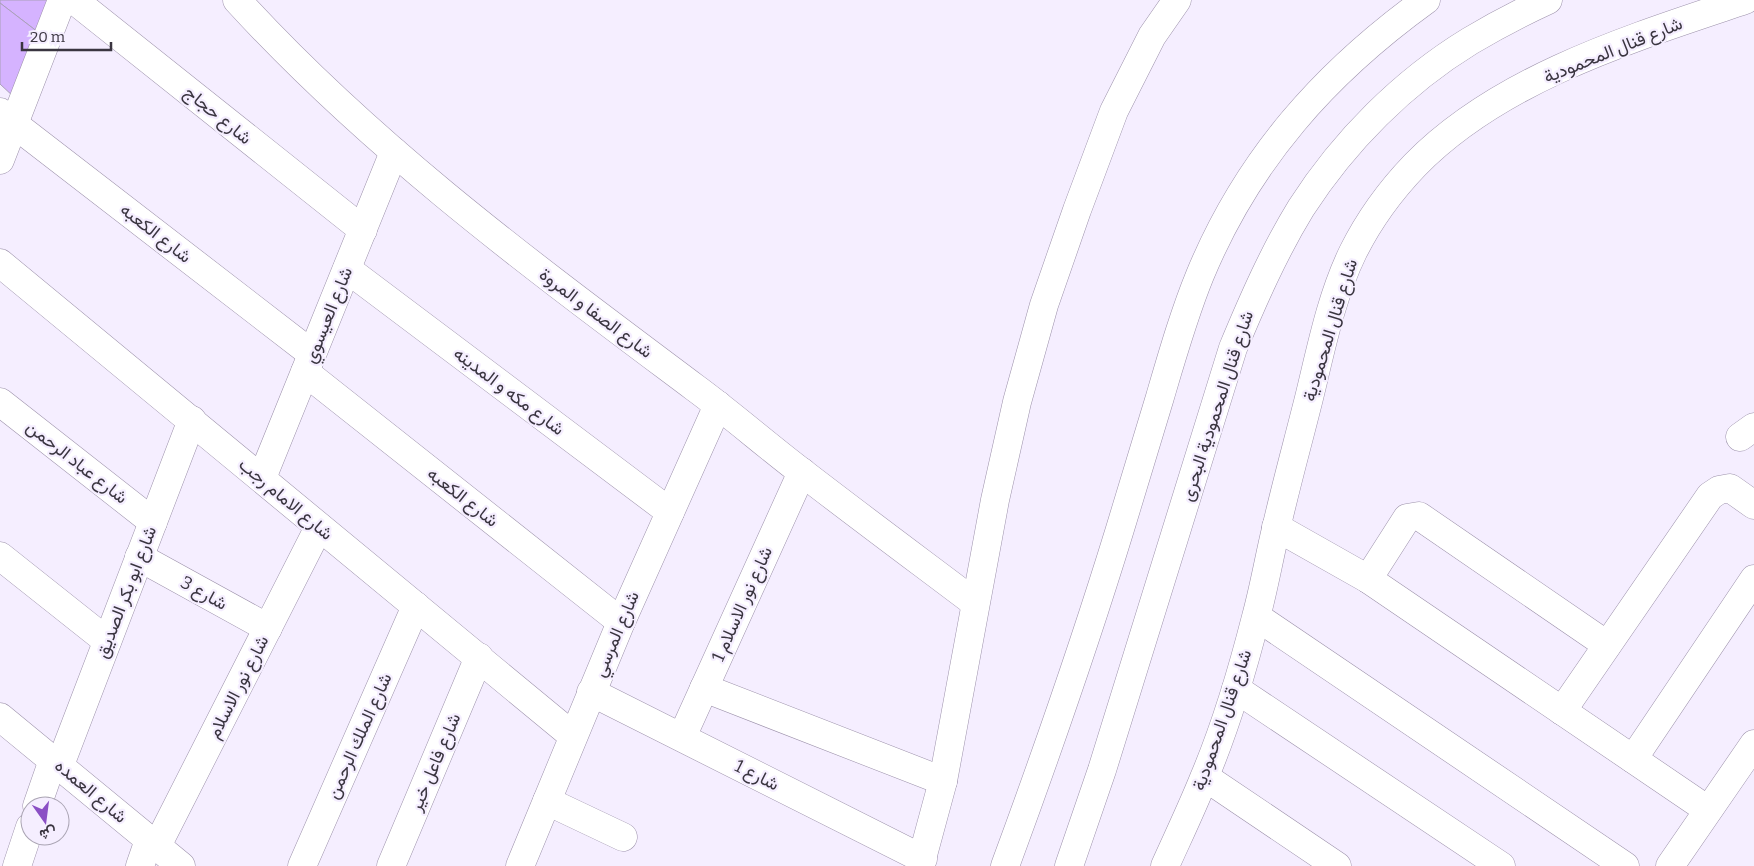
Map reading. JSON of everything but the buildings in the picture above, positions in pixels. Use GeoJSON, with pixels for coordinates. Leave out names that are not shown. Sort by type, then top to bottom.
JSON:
{"type":"FeatureCollection","features":[{"type":"Feature","properties":{"kind":"street"},"geometry":{"type":"LineString","coordinates":[[0,160],[7,118],[62,0]]}},
{"type":"Feature","properties":{"kind":"street","name":"شارع حجاج"},"geometry":{"type":"LineString","coordinates":[[74,0],[363,230]]}},
{"type":"Feature","properties":{"kind":"street","name":"شارع الصفا و المروة"},"geometry":{"type":"LineString","coordinates":[[237,0],[260,26],[326,90],[394,152],[511,250],[718,405],[802,472],[975,603]]}},
{"type":"Feature","properties":{"kind":"street"},"geometry":{"type":"LineString","coordinates":[[922,862],[943,782],[995,500],[1015,410],[1044,306],[1114,111],[1152,36],[1177,0]]}},
{"type":"Feature","properties":{"kind":"street"},"geometry":{"type":"LineString","coordinates":[[1005,866],[1045,759],[1095,610],[1188,307],[1214,245],[1251,178],[1303,108],[1365,47],[1426,0]]}},
{"type":"Feature","properties":{"kind":"street","name":"شارع قنال المحمودية البحرى"},"geometry":{"type":"LineString","coordinates":[[1069,866],[1102,770],[1233,348],[1254,298],[1278,249],[1302,208],[1329,169],[1360,132],[1394,98],[1431,68],[1470,41],[1548,0]]}},
{"type":"Feature","properties":{"kind":"street","name":"شارع قنال المحمودية"},"geometry":{"type":"LineString","coordinates":[[1165,866],[1205,777],[1236,689],[1257,616],[1276,527],[1326,330],[1337,293],[1352,254],[1370,222],[1391,192],[1416,164],[1444,139],[1474,117],[1516,91],[1606,49],[1745,0]]}},
{"type":"Feature","properties":{"kind":"street","name":"شارع الكعبه"},"geometry":{"type":"LineString","coordinates":[[7,118],[309,363],[621,622]]}},
{"type":"Feature","properties":{"kind":"street","name":"شارع العيسوي"},"geometry":{"type":"LineString","coordinates":[[262,478],[394,152]]}},
{"type":"Feature","properties":{"kind":"street","name":"شارع الامام رجب"},"geometry":{"type":"LineString","coordinates":[[0,263],[573,736]]}},
{"type":"Feature","properties":{"kind":"street","name":"شارع مكه و المدينه"},"geometry":{"type":"LineString","coordinates":[[347,269],[670,512]]}},
{"type":"Feature","properties":{"kind":"street","name":"شارع عباد الرحمن"},"geometry":{"type":"LineString","coordinates":[[0,402],[153,522]]}},
{"type":"Feature","properties":{"kind":"street","name":"شارع المرسي"},"geometry":{"type":"LineString","coordinates":[[520,866],[621,622],[718,405]]}},
{"type":"Feature","properties":{"kind":"street","name":"شارع ابو بكر الصديق"},"geometry":{"type":"LineString","coordinates":[[41,796],[107,641],[192,420]]}},
{"type":"Feature","properties":{"kind":"street","name":"شارع نور الاسلام 1"},"geometry":{"type":"LineString","coordinates":[[682,737],[802,472]]}},
{"type":"Feature","properties":{"kind":"street"},"geometry":{"type":"LineString","coordinates":[[1562,711],[1710,496],[1719,490],[1730,488],[1754,505]]}},
{"type":"Feature","properties":{"kind":"street"},"geometry":{"type":"LineString","coordinates":[[1368,579],[1407,518],[1419,516],[1607,645]]}},
{"type":"Feature","properties":{"kind":"street","name":"شارع نور الاسلام"},"geometry":{"type":"LineString","coordinates":[[149,851],[268,628],[319,527]]}},
{"type":"Feature","properties":{"kind":"street"},"geometry":{"type":"LineString","coordinates":[[1276,527],[1368,579],[1708,810]]}},
{"type":"Feature","properties":{"kind":"street"},"geometry":{"type":"LineString","coordinates":[[0,556],[107,641]]}},
{"type":"Feature","properties":{"kind":"street","name":"شارع 3"},"geometry":{"type":"LineString","coordinates":[[139,558],[268,628]]}},
{"type":"Feature","properties":{"kind":"street"},"geometry":{"type":"LineString","coordinates":[[1632,759],[1754,579]]}},
{"type":"Feature","properties":{"kind":"street","name":"شارع الملك الرحمن"},"geometry":{"type":"LineString","coordinates":[[302,866],[416,606]]}},
{"type":"Feature","properties":{"kind":"street"},"geometry":{"type":"LineString","coordinates":[[1257,616],[1625,866]]}},
{"type":"Feature","properties":{"kind":"street","name":"شارع فاعل خير"},"geometry":{"type":"LineString","coordinates":[[391,866],[479,658]]}},
{"type":"Feature","properties":{"kind":"street"},"geometry":{"type":"LineString","coordinates":[[704,688],[943,782]]}},
{"type":"Feature","properties":{"kind":"street"},"geometry":{"type":"LineString","coordinates":[[1236,689],[1501,866]]}},
{"type":"Feature","properties":{"kind":"street","name":"شارع 1"},"geometry":{"type":"LineString","coordinates":[[592,692],[922,862]]}},
{"type":"Feature","properties":{"kind":"street","name":"شارع العمده"},"geometry":{"type":"LineString","coordinates":[[0,717],[56,762],[149,851],[181,866]]}},
{"type":"Feature","properties":{"kind":"street"},"geometry":{"type":"LineString","coordinates":[[1670,866],[1754,744]]}},
{"type":"Feature","properties":{"kind":"street"},"geometry":{"type":"LineString","coordinates":[[1205,777],[1337,866]]}},
{"type":"Feature","properties":{"kind":"street"},"geometry":{"type":"LineString","coordinates":[[547,800],[623,837]]}},
{"type":"Feature","properties":{"kind":"street"},"geometry":{"type":"LineString","coordinates":[[17,866],[24,846]]}}]}
